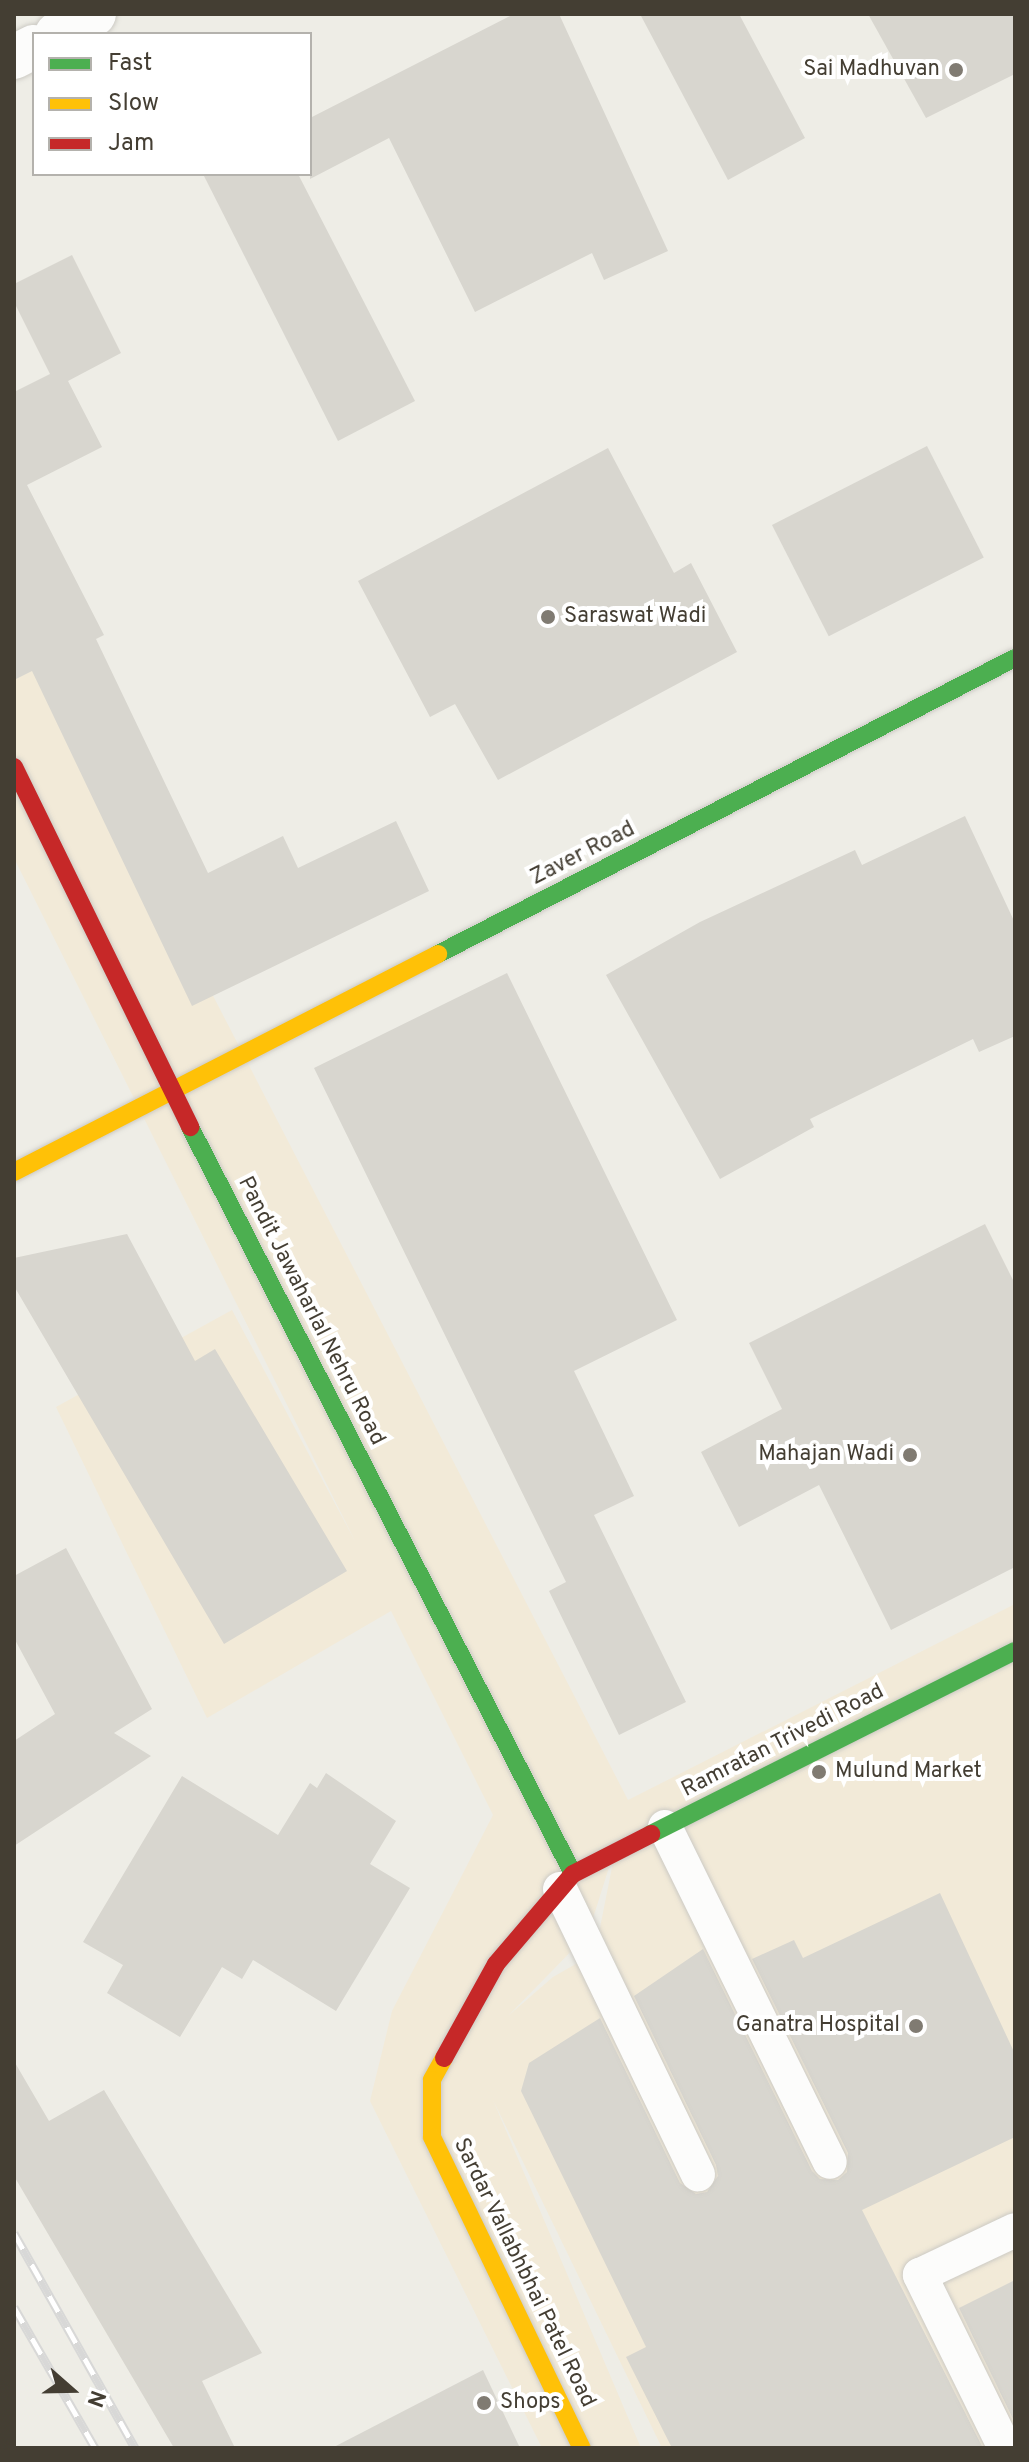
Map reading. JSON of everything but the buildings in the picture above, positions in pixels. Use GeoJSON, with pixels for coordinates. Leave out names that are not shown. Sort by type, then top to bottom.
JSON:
{"type":"FeatureCollection","features":[{"type":"Feature","properties":{"kind":"street"},"geometry":{"type":"LineString","coordinates":[[61,32],[94,14]]}},
{"type":"Feature","properties":{"kind":"street"},"geometry":{"type":"LineString","coordinates":[[14,57],[32,48]]}},
{"type":"Feature","properties":{"kind":"street","name":"Zaver Road"},"geometry":{"type":"LineString","coordinates":[[14,1172],[1015,658]]}},
{"type":"Feature","properties":{"kind":"street","name":"Pandit Jawaharlal Nehru Road"},"geometry":{"type":"LineString","coordinates":[[14,767],[172,1092],[567,1882]]}},
{"type":"Feature","properties":{"kind":"street","name":"Ramratan Trivedi Road"},"geometry":{"type":"LineString","coordinates":[[567,1882],[665,1827],[1015,1651]]}},
{"type":"Feature","properties":{"kind":"street","name":"Sardar Vallabhbhai Patel Road"},"geometry":{"type":"LineString","coordinates":[[567,1882],[496,1964],[432,2080],[432,2137],[582,2448]]}},
{"type":"Feature","properties":{"kind":"lane"},"geometry":{"type":"LineString","coordinates":[[665,1827],[830,2162]]}},
{"type":"Feature","properties":{"kind":"lane"},"geometry":{"type":"LineString","coordinates":[[567,1882],[698,2174]]}},
{"type":"Feature","properties":{"kind":"lane"},"geometry":{"type":"LineString","coordinates":[[1005,2448],[920,2275],[1015,2230]]}},
{"type":"Feature","properties":{"kind":"shaded area"},"geometry":{"type":"Polygon","coordinates":[[[14,610],[628,1800],[1015,1604],[1015,2448],[662,2448],[493,2100],[641,2448],[542,2448],[370,2101],[392,2011],[493,1815],[391,1611],[207,1718],[56,1407],[232,1310],[356,1543],[14,858],[14,610]],[[617,1842],[588,1934],[508,2016],[553,1977],[595,1953],[617,1842]]]}},
{"type":"Feature","properties":{"kind":"railway"},"geometry":{"type":"LineString","coordinates":[[14,2233],[135,2448]]}},
{"type":"Feature","properties":{"kind":"railway"},"geometry":{"type":"LineString","coordinates":[[14,2307],[95,2448]]}},
{"type":"Feature","properties":{"kind":"traffic: fast"},"geometry":{"type":"LineString","coordinates":[[438,954],[1015,658]]}},
{"type":"Feature","properties":{"kind":"traffic: fast"},"geometry":{"type":"LineString","coordinates":[[190,1127],[573,1874]]}},
{"type":"Feature","properties":{"kind":"traffic: fast"},"geometry":{"type":"LineString","coordinates":[[651,1834],[1015,1651]]}},
{"type":"Feature","properties":{"kind":"traffic: slow"},"geometry":{"type":"LineString","coordinates":[[14,1172],[438,954]]}},
{"type":"Feature","properties":{"kind":"traffic: slow"},"geometry":{"type":"LineString","coordinates":[[444,2058],[432,2080],[432,2137],[582,2448]]}},
{"type":"Feature","properties":{"kind":"traffic: jam"},"geometry":{"type":"LineString","coordinates":[[14,767],[190,1127]]}},
{"type":"Feature","properties":{"kind":"traffic: jam"},"geometry":{"type":"LineString","coordinates":[[444,2058],[496,1964],[573,1874],[651,1834]]}},
{"type":"Feature","properties":{"kind":"place","name":"Sai Madhuvan"},"geometry":{"type":"Point","coordinates":[956,70]}},
{"type":"Feature","properties":{"kind":"place","name":"Saraswat Wadi"},"geometry":{"type":"Point","coordinates":[548,617]}},
{"type":"Feature","properties":{"kind":"place","name":"Mahajan Wadi"},"geometry":{"type":"Point","coordinates":[910,1455]}},
{"type":"Feature","properties":{"kind":"place","name":"Mulund Market"},"geometry":{"type":"Point","coordinates":[819,1772]}},
{"type":"Feature","properties":{"kind":"place","name":"Ganatra Hospital"},"geometry":{"type":"Point","coordinates":[916,2026]}},
{"type":"Feature","properties":{"kind":"place","name":"Shops"},"geometry":{"type":"Point","coordinates":[484,2403]}}]}
